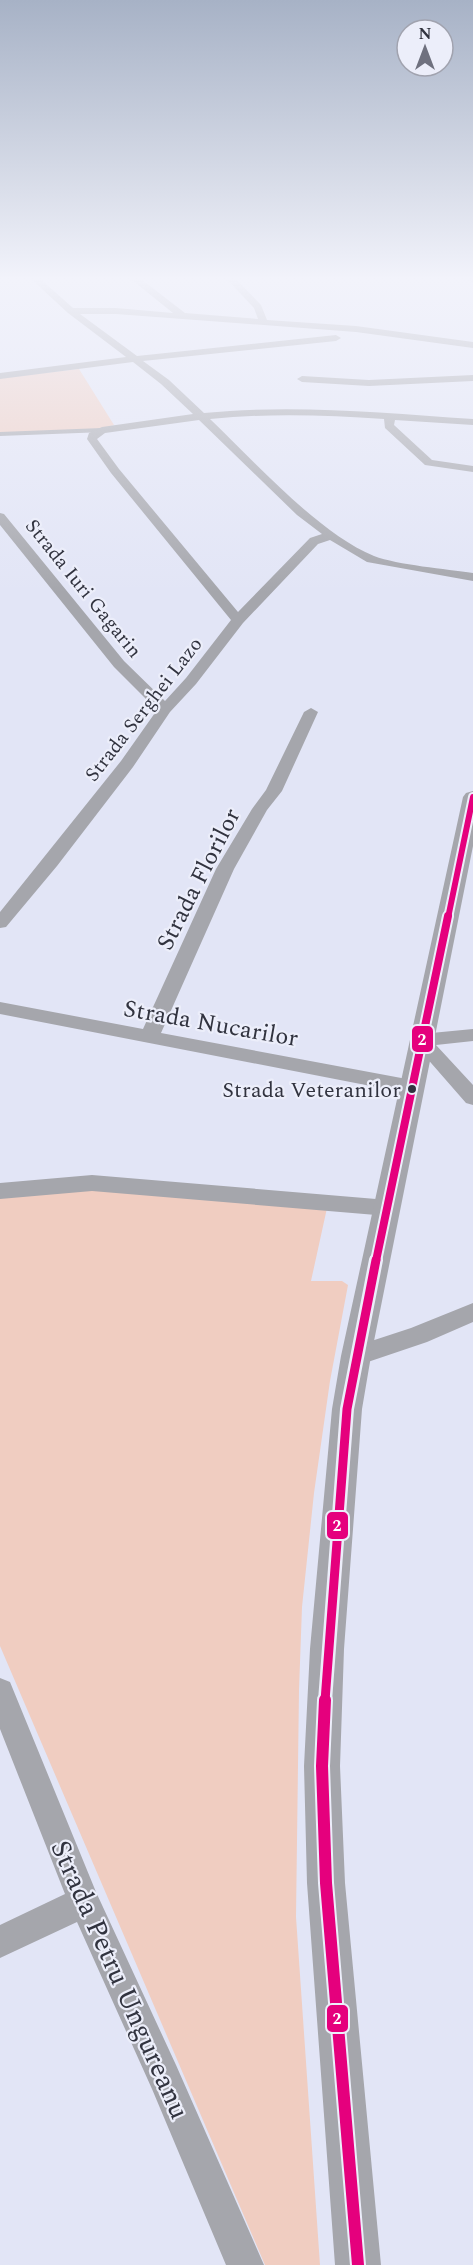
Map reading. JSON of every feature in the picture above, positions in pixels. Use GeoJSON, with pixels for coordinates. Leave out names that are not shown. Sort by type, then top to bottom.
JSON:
{"type":"FeatureCollection","features":[{"type":"Feature","properties":{"kind":"street"},"geometry":{"type":"LineString","coordinates":[[165,382],[302,512],[346,546],[371,559],[473,577]]}},
{"type":"Feature","properties":{"kind":"street"},"geometry":{"type":"LineString","coordinates":[[347,382],[396,382]]}},
{"type":"Feature","properties":{"kind":"street"},"geometry":{"type":"LineString","coordinates":[[0,435],[102,430],[199,415],[282,411],[368,414],[473,422]]}},
{"type":"Feature","properties":{"kind":"street"},"geometry":{"type":"LineString","coordinates":[[390,417],[389,426],[429,463],[473,469]]}},
{"type":"Feature","properties":{"kind":"street"},"geometry":{"type":"LineString","coordinates":[[102,430],[91,437],[99,450],[238,620]]}},
{"type":"Feature","properties":{"kind":"street","name":"Strada Iuri Gagarin"},"geometry":{"type":"LineString","coordinates":[[0,517],[119,664],[165,709]]}},
{"type":"Feature","properties":{"kind":"street","name":"Strada Serghei Lazo"},"geometry":{"type":"LineString","coordinates":[[0,923],[127,764],[165,709],[191,681],[238,620],[314,541],[332,535]]}},
{"type":"Feature","properties":{"kind":"street","name":"Strada Florilor"},"geometry":{"type":"LineString","coordinates":[[149,1038],[225,868],[260,809],[274,791],[311,712]]}},
{"type":"Feature","properties":{"kind":"street"},"geometry":{"type":"LineString","coordinates":[[358,2265],[328,1906],[322,1766],[327,1638],[347,1409],[356,1356],[421,1040],[468,838],[473,797]]}},
{"type":"Feature","properties":{"kind":"street","name":"Strada Nucarilor"},"geometry":{"type":"LineString","coordinates":[[0,1008],[412,1087]]}},
{"type":"Feature","properties":{"kind":"street"},"geometry":{"type":"LineString","coordinates":[[421,1040],[473,1035]]}},
{"type":"Feature","properties":{"kind":"street"},"geometry":{"type":"LineString","coordinates":[[421,1040],[473,1098]]}},
{"type":"Feature","properties":{"kind":"street"},"geometry":{"type":"LineString","coordinates":[[0,1191],[92,1183],[388,1208]]}},
{"type":"Feature","properties":{"kind":"street"},"geometry":{"type":"LineString","coordinates":[[356,1356],[419,1335],[473,1312]]}},
{"type":"Feature","properties":{"kind":"street","name":"Strada Petru Ungureanu"},"geometry":{"type":"LineString","coordinates":[[0,1692],[84,1902],[245,2265]]}},
{"type":"Feature","properties":{"kind":"street"},"geometry":{"type":"LineString","coordinates":[[0,1942],[84,1902]]}},
{"type":"Feature","properties":{"kind":"shaded area"},"geometry":{"type":"Polygon","coordinates":[[[0,382],[87,382],[114,425],[102,429],[0,433],[0,382]]]}},
{"type":"Feature","properties":{"kind":"shaded area"},"geometry":{"type":"Polygon","coordinates":[[[77,1187],[327,1208],[311,1281],[342,1281],[348,1285],[330,1381],[314,1493],[302,1607],[299,1690],[296,1917],[320,2265],[265,2265],[0,1646],[0,1194],[77,1187]]]}},
{"type":"Feature","properties":{"kind":"transit line","name":"2"},"geometry":{"type":"LineString","coordinates":[[358,2265],[326,1883],[322,1766],[327,1649],[347,1409],[356,1356],[473,797]]}},
{"type":"Feature","properties":{"kind":"place","name":"Strada Veteranilor"},"geometry":{"type":"Point","coordinates":[412,1089]}}]}
